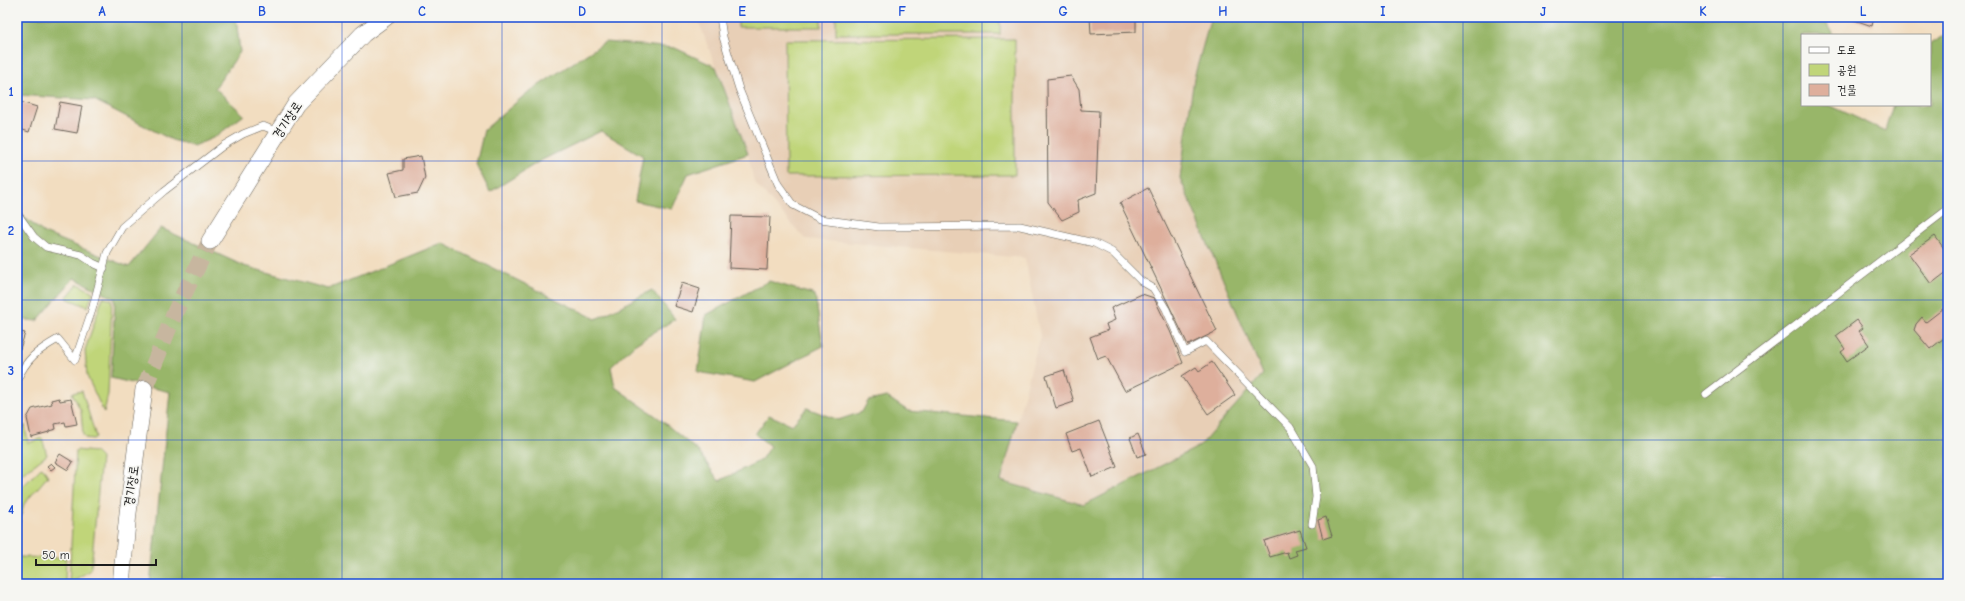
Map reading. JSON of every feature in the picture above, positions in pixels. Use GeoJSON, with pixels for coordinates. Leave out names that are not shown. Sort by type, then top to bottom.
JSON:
{"type":"FeatureCollection","features":[{"type":"Feature","properties":{"kind":"street","name":"경기장로"},"geometry":{"type":"LineString","coordinates":[[210,241],[296,104],[362,34],[386,17]]}},
{"type":"Feature","properties":{"kind":"street","name":"경기장로"},"geometry":{"type":"LineString","coordinates":[[121,584],[128,513],[144,389]]}},
{"type":"Feature","properties":{"kind":"lane"},"geometry":{"type":"LineString","coordinates":[[720,17],[723,38],[739,89],[778,184],[793,205],[820,219],[879,227],[1020,226],[1094,243],[1112,252],[1141,281],[1153,288],[1166,309],[1185,352],[1206,341],[1290,427],[1313,466],[1316,497],[1312,524]]}},
{"type":"Feature","properties":{"kind":"lane"},"geometry":{"type":"LineString","coordinates":[[17,380],[24,366],[37,351],[58,339],[75,360],[104,268],[107,253],[122,227],[164,191],[224,145],[243,134],[263,126],[279,132]]}},
{"type":"Feature","properties":{"kind":"lane"},"geometry":{"type":"LineString","coordinates":[[1706,394],[1948,209]]}},
{"type":"Feature","properties":{"kind":"lane"},"geometry":{"type":"LineString","coordinates":[[17,213],[34,237],[46,247],[81,255],[93,264],[104,268]]}},
{"type":"Feature","properties":{"kind":"shaded area"},"geometry":{"type":"Polygon","coordinates":[[[697,17],[1211,17],[1194,78],[1180,178],[1263,374],[1200,446],[1084,505],[1001,481],[1040,336],[1025,258],[805,239],[754,182],[748,154],[697,17]]]}},
{"type":"Feature","properties":{"kind":"green space"},"geometry":{"type":"Polygon","coordinates":[[[17,17],[236,17],[240,52],[215,88],[244,115],[215,137],[194,146],[172,140],[94,100],[17,95],[17,17]]]}},
{"type":"Feature","properties":{"kind":"green space"},"geometry":{"type":"Polygon","coordinates":[[[738,17],[821,17],[821,27],[738,27],[738,17]]]}},
{"type":"Feature","properties":{"kind":"green space"},"geometry":{"type":"Polygon","coordinates":[[[836,17],[1000,17],[1000,34],[836,34],[836,17]]]}},
{"type":"Feature","properties":{"kind":"green space"},"geometry":{"type":"Polygon","coordinates":[[[1211,17],[1821,17],[1833,34],[1801,34],[1801,106],[1831,106],[1885,131],[1893,106],[1931,106],[1931,43],[1948,33],[1948,584],[1783,584],[1724,578],[1681,584],[150,584],[170,392],[111,378],[115,299],[74,278],[37,321],[17,319],[17,212],[44,233],[129,267],[161,228],[244,266],[328,289],[442,243],[596,319],[652,290],[675,319],[634,345],[611,367],[615,387],[660,419],[698,451],[719,481],[761,460],[770,446],[755,434],[769,415],[792,425],[807,408],[838,420],[862,412],[868,401],[887,397],[908,411],[1017,421],[1001,481],[1084,505],[1200,446],[1263,374],[1180,178],[1194,78],[1211,17]]]}},
{"type":"Feature","properties":{"kind":"green space"},"geometry":{"type":"Polygon","coordinates":[[[1015,39],[1015,175],[786,176],[785,40],[1015,39]]]}},
{"type":"Feature","properties":{"kind":"green space"},"geometry":{"type":"Polygon","coordinates":[[[605,42],[675,48],[716,67],[748,154],[688,174],[672,209],[635,201],[643,156],[601,131],[540,161],[490,192],[476,164],[484,130],[527,93],[605,42]]]}},
{"type":"Feature","properties":{"kind":"green space"},"geometry":{"type":"Polygon","coordinates":[[[769,281],[815,295],[823,346],[755,382],[698,372],[706,315],[769,281]]]}},
{"type":"Feature","properties":{"kind":"green space"},"geometry":{"type":"Polygon","coordinates":[[[78,284],[93,292],[88,307],[66,298],[78,284]]]}},
{"type":"Feature","properties":{"kind":"green space"},"geometry":{"type":"Polygon","coordinates":[[[103,297],[112,300],[108,394],[104,413],[87,376],[85,350],[103,297]]]}},
{"type":"Feature","properties":{"kind":"green space"},"geometry":{"type":"Polygon","coordinates":[[[82,391],[96,437],[93,439],[85,438],[83,435],[81,411],[72,393],[82,391]]]}},
{"type":"Feature","properties":{"kind":"green space"},"geometry":{"type":"Polygon","coordinates":[[[25,425],[28,443],[42,438],[47,455],[17,478],[17,435],[25,425]]]}},
{"type":"Feature","properties":{"kind":"green space"},"geometry":{"type":"Polygon","coordinates":[[[76,450],[95,452],[101,458],[91,570],[69,583],[76,450]]]}},
{"type":"Feature","properties":{"kind":"green space"},"geometry":{"type":"Polygon","coordinates":[[[42,467],[48,476],[24,504],[17,534],[17,492],[42,467]]]}},
{"type":"Feature","properties":{"kind":"green space"},"geometry":{"type":"Polygon","coordinates":[[[17,557],[66,558],[65,584],[17,584],[17,557]]]}},
{"type":"Feature","properties":{"kind":"building"},"geometry":{"type":"Polygon","coordinates":[[[1090,17],[1136,17],[1136,32],[1091,34],[1090,17]]]}},
{"type":"Feature","properties":{"kind":"building"},"geometry":{"type":"Polygon","coordinates":[[[1846,17],[1874,17],[1872,26],[1846,17]]]}},
{"type":"Feature","properties":{"kind":"building"},"geometry":{"type":"Polygon","coordinates":[[[1071,76],[1079,89],[1081,110],[1099,111],[1096,193],[1078,200],[1079,212],[1062,220],[1048,202],[1047,79],[1071,76]]]}},
{"type":"Feature","properties":{"kind":"building"},"geometry":{"type":"Polygon","coordinates":[[[17,101],[37,107],[29,132],[17,128],[17,101]]]}},
{"type":"Feature","properties":{"kind":"building"},"geometry":{"type":"Polygon","coordinates":[[[60,102],[82,106],[77,133],[55,129],[60,102]]]}},
{"type":"Feature","properties":{"kind":"building"},"geometry":{"type":"Polygon","coordinates":[[[421,156],[425,178],[418,193],[396,197],[389,173],[403,170],[403,159],[421,156]]]}},
{"type":"Feature","properties":{"kind":"building"},"geometry":{"type":"Polygon","coordinates":[[[1148,188],[1217,331],[1188,345],[1120,203],[1148,188]]]}},
{"type":"Feature","properties":{"kind":"building"},"geometry":{"type":"Polygon","coordinates":[[[731,216],[770,217],[767,270],[729,268],[731,216]]]}},
{"type":"Feature","properties":{"kind":"building"},"geometry":{"type":"Polygon","coordinates":[[[1935,236],[1948,254],[1948,271],[1931,284],[1909,254],[1935,236]]]}},
{"type":"Feature","properties":{"kind":"building"},"geometry":{"type":"Polygon","coordinates":[[[682,283],[700,289],[693,312],[674,306],[682,283]]]}},
{"type":"Feature","properties":{"kind":"building"},"geometry":{"type":"Polygon","coordinates":[[[1142,294],[1154,298],[1183,363],[1125,391],[1106,356],[1098,359],[1090,337],[1108,330],[1106,324],[1115,320],[1111,308],[1142,294]]]}},
{"type":"Feature","properties":{"kind":"building"},"geometry":{"type":"Polygon","coordinates":[[[1948,305],[1948,335],[1930,349],[1914,330],[1916,324],[1922,317],[1926,322],[1948,305]]]}},
{"type":"Feature","properties":{"kind":"building"},"geometry":{"type":"Polygon","coordinates":[[[1857,320],[1863,328],[1859,331],[1869,345],[1847,361],[1841,352],[1845,349],[1836,336],[1857,320]]]}},
{"type":"Feature","properties":{"kind":"building"},"geometry":{"type":"Polygon","coordinates":[[[17,331],[25,333],[20,349],[17,348],[17,331]]]}},
{"type":"Feature","properties":{"kind":"building"},"geometry":{"type":"Polygon","coordinates":[[[1212,362],[1235,395],[1208,414],[1182,376],[1196,367],[1199,371],[1212,362]]]}},
{"type":"Feature","properties":{"kind":"building"},"geometry":{"type":"Polygon","coordinates":[[[1064,370],[1074,402],[1056,408],[1046,376],[1064,370]]]}},
{"type":"Feature","properties":{"kind":"building"},"geometry":{"type":"Polygon","coordinates":[[[59,398],[60,401],[71,399],[77,424],[66,426],[65,422],[55,424],[56,429],[31,437],[27,418],[32,409],[52,404],[51,400],[59,398]]]}},
{"type":"Feature","properties":{"kind":"building"},"geometry":{"type":"Polygon","coordinates":[[[1099,421],[1117,467],[1092,477],[1081,448],[1072,451],[1066,434],[1099,421]]]}},
{"type":"Feature","properties":{"kind":"building"},"geometry":{"type":"Polygon","coordinates":[[[1138,434],[1146,454],[1137,457],[1130,438],[1138,434]]]}},
{"type":"Feature","properties":{"kind":"building"},"geometry":{"type":"Polygon","coordinates":[[[60,454],[73,462],[68,470],[55,462],[60,454]]]}},
{"type":"Feature","properties":{"kind":"building"},"geometry":{"type":"Polygon","coordinates":[[[51,463],[55,467],[51,470],[47,466],[51,463]]]}},
{"type":"Feature","properties":{"kind":"building"},"geometry":{"type":"Polygon","coordinates":[[[1326,517],[1332,536],[1323,539],[1318,520],[1326,517]]]}},
{"type":"Feature","properties":{"kind":"building"},"geometry":{"type":"Polygon","coordinates":[[[1300,530],[1306,547],[1295,550],[1297,555],[1289,558],[1287,552],[1270,557],[1264,541],[1300,530]]]}},
{"type":"Feature","properties":{"kind":"tunnel"},"geometry":{"type":"LineString","coordinates":[[144,389],[176,310],[210,241]]}}]}
